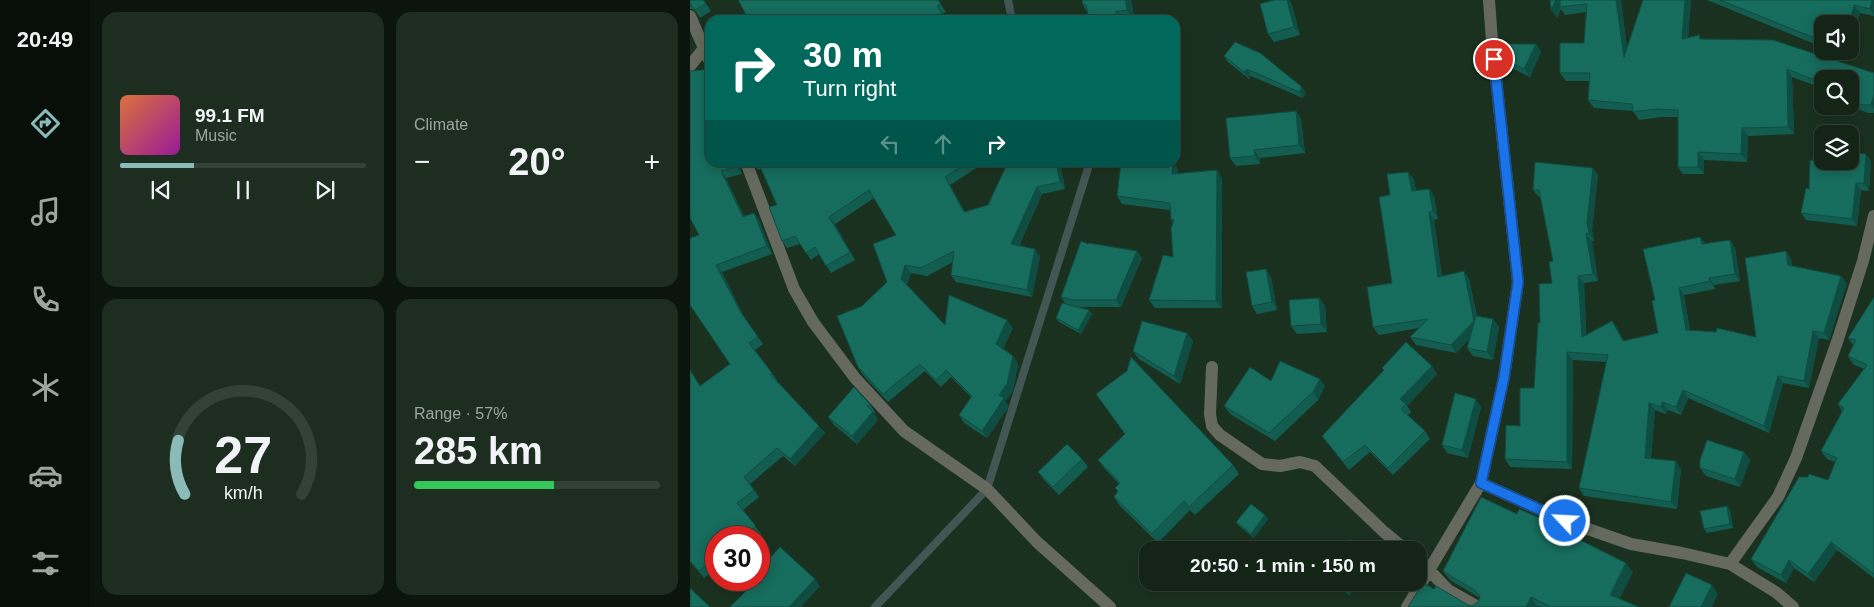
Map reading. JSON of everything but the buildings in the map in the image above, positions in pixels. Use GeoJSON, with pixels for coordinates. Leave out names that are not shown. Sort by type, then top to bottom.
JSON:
{"type":"FeatureCollection","features":[{"type":"Feature","properties":{"kind":"street"},"geometry":{"type":"LineString","coordinates":[[1406,607],[1481,483],[1504,377],[1518,282],[1489,0]]}},
{"type":"Feature","properties":{"kind":"street"},"geometry":{"type":"LineString","coordinates":[[690,16],[705,47],[690,66]]}},
{"type":"Feature","properties":{"kind":"street"},"geometry":{"type":"LineString","coordinates":[[748,167],[794,289],[813,322],[855,378],[904,431],[987,489],[1037,542],[1110,607]]}},
{"type":"Feature","properties":{"kind":"street"},"geometry":{"type":"LineString","coordinates":[[1730,564],[1778,497],[1796,458],[1837,342],[1863,261],[1874,216]]}},
{"type":"Feature","properties":{"kind":"street"},"geometry":{"type":"LineString","coordinates":[[1212,367],[1210,414],[1212,426],[1220,434],[1262,464],[1280,466],[1300,462],[1315,466],[1395,541]]}},
{"type":"Feature","properties":{"kind":"street"},"geometry":{"type":"LineString","coordinates":[[1481,483],[1565,521],[1631,544],[1730,564],[1777,593],[1793,607]]}},
{"type":"Feature","properties":{"kind":"street"},"geometry":{"type":"LineString","coordinates":[[1428,568],[1448,590],[1478,607]]}},
{"type":"Feature","properties":{"kind":"waterway"},"geometry":{"type":"LineString","coordinates":[[1008,0],[1011,15]]}},
{"type":"Feature","properties":{"kind":"waterway"},"geometry":{"type":"LineString","coordinates":[[875,607],[987,489],[1088,167]]}},
{"type":"Feature","properties":{"kind":"route"},"geometry":{"type":"LineString","coordinates":[[1494,59],[1518,282],[1504,377],[1481,483],[1565,521]]}}]}
